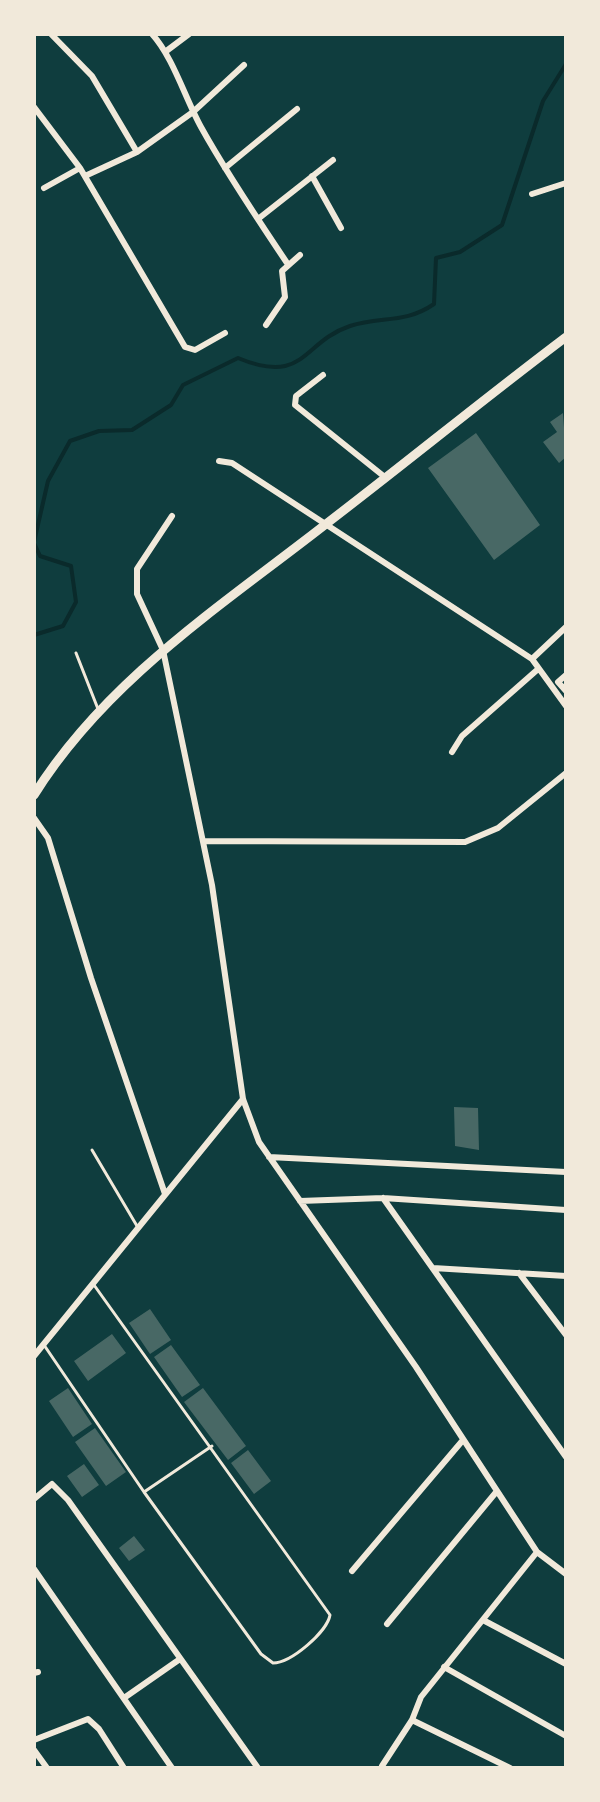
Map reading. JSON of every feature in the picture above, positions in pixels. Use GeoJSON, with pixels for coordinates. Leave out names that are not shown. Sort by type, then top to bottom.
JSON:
{"type":"FeatureCollection","features":[{"type":"Feature","properties":{"kind":"main road"},"geometry":{"type":"LineString","coordinates":[[34,795],[54,763],[98,709],[163,650],[566,337]]}},
{"type":"Feature","properties":{"kind":"street"},"geometry":{"type":"LineString","coordinates":[[51,34],[92,76],[137,152]]}},
{"type":"Feature","properties":{"kind":"street"},"geometry":{"type":"LineString","coordinates":[[152,34],[165,52],[193,112],[225,168],[287,263]]}},
{"type":"Feature","properties":{"kind":"street"},"geometry":{"type":"LineString","coordinates":[[165,52],[189,34]]}},
{"type":"Feature","properties":{"kind":"street"},"geometry":{"type":"LineString","coordinates":[[85,176],[137,152],[193,112],[244,65]]}},
{"type":"Feature","properties":{"kind":"street"},"geometry":{"type":"LineString","coordinates":[[34,107],[80,168],[185,347],[195,350],[225,333]]}},
{"type":"Feature","properties":{"kind":"street"},"geometry":{"type":"LineString","coordinates":[[225,168],[297,109]]}},
{"type":"Feature","properties":{"kind":"street"},"geometry":{"type":"LineString","coordinates":[[258,219],[333,160]]}},
{"type":"Feature","properties":{"kind":"street"},"geometry":{"type":"LineString","coordinates":[[44,188],[80,168]]}},
{"type":"Feature","properties":{"kind":"street"},"geometry":{"type":"LineString","coordinates":[[312,176],[341,228]]}},
{"type":"Feature","properties":{"kind":"street"},"geometry":{"type":"LineString","coordinates":[[532,194],[566,183]]}},
{"type":"Feature","properties":{"kind":"street"},"geometry":{"type":"LineString","coordinates":[[266,325],[285,297],[281,278],[287,263],[300,255]]}},
{"type":"Feature","properties":{"kind":"street"},"geometry":{"type":"LineString","coordinates":[[323,375],[296,396],[295,405],[386,478]]}},
{"type":"Feature","properties":{"kind":"street"},"geometry":{"type":"LineString","coordinates":[[219,461],[232,463],[328,523],[532,659],[566,706]]}},
{"type":"Feature","properties":{"kind":"street"},"geometry":{"type":"LineString","coordinates":[[172,516],[137,569],[134,579],[137,594],[163,650],[203,841],[243,1099],[259,1142],[269,1157],[537,1552],[565,1575]]}},
{"type":"Feature","properties":{"kind":"street"},"geometry":{"type":"LineString","coordinates":[[532,659],[566,627]]}},
{"type":"Feature","properties":{"kind":"street"},"geometry":{"type":"LineString","coordinates":[[452,752],[462,736],[537,670]]}},
{"type":"Feature","properties":{"kind":"street"},"geometry":{"type":"LineString","coordinates":[[566,675],[558,682],[566,691]]}},
{"type":"Feature","properties":{"kind":"street"},"geometry":{"type":"LineString","coordinates":[[203,841],[465,842],[498,828],[566,773]]}},
{"type":"Feature","properties":{"kind":"street"},"geometry":{"type":"LineString","coordinates":[[34,818],[48,838],[91,978],[165,1194]]}},
{"type":"Feature","properties":{"kind":"street"},"geometry":{"type":"LineString","coordinates":[[34,1356],[243,1099]]}},
{"type":"Feature","properties":{"kind":"street"},"geometry":{"type":"LineString","coordinates":[[269,1157],[566,1172]]}},
{"type":"Feature","properties":{"kind":"street"},"geometry":{"type":"LineString","coordinates":[[300,1201],[383,1198],[566,1210]]}},
{"type":"Feature","properties":{"kind":"street"},"geometry":{"type":"LineString","coordinates":[[383,1198],[566,1457]]}},
{"type":"Feature","properties":{"kind":"street"},"geometry":{"type":"LineString","coordinates":[[433,1268],[566,1276]]}},
{"type":"Feature","properties":{"kind":"street"},"geometry":{"type":"LineString","coordinates":[[519,1273],[566,1335]]}},
{"type":"Feature","properties":{"kind":"street"},"geometry":{"type":"LineString","coordinates":[[352,1571],[463,1440]]}},
{"type":"Feature","properties":{"kind":"street"},"geometry":{"type":"LineString","coordinates":[[34,1499],[52,1484],[59,1490],[258,1768]]}},
{"type":"Feature","properties":{"kind":"street"},"geometry":{"type":"LineString","coordinates":[[387,1624],[497,1491]]}},
{"type":"Feature","properties":{"kind":"street"},"geometry":{"type":"LineString","coordinates":[[382,1766],[412,1720],[421,1697],[537,1552]]}},
{"type":"Feature","properties":{"kind":"street"},"geometry":{"type":"LineString","coordinates":[[34,1569],[172,1768]]}},
{"type":"Feature","properties":{"kind":"street"},"geometry":{"type":"LineString","coordinates":[[483,1620],[566,1664]]}},
{"type":"Feature","properties":{"kind":"street"},"geometry":{"type":"LineString","coordinates":[[124,1698],[180,1659]]}},
{"type":"Feature","properties":{"kind":"street"},"geometry":{"type":"LineString","coordinates":[[444,1667],[566,1736]]}},
{"type":"Feature","properties":{"kind":"street"},"geometry":{"type":"LineString","coordinates":[[34,1740],[88,1719],[99,1729],[124,1768]]}},
{"type":"Feature","properties":{"kind":"street"},"geometry":{"type":"LineString","coordinates":[[412,1720],[510,1768]]}},
{"type":"Feature","properties":{"kind":"street"},"geometry":{"type":"LineString","coordinates":[[34,1750],[47,1768]]}},
{"type":"Feature","properties":{"kind":"lane"},"geometry":{"type":"LineString","coordinates":[[76,653],[98,709]]}},
{"type":"Feature","properties":{"kind":"lane"},"geometry":{"type":"LineString","coordinates":[[92,1150],[137,1226]]}},
{"type":"Feature","properties":{"kind":"lane"},"geometry":{"type":"LineString","coordinates":[[44,1345],[144,1492],[261,1654],[273,1663],[286,1660],[327,1625],[330,1615],[94,1285]]}},
{"type":"Feature","properties":{"kind":"lane"},"geometry":{"type":"LineString","coordinates":[[144,1492],[212,1446]]}},
{"type":"Feature","properties":{"kind":"building"},"geometry":{"type":"Polygon","coordinates":[[[563,413],[566,457],[559,463],[543,442],[557,432],[550,422],[563,413]]]}},
{"type":"Feature","properties":{"kind":"building"},"geometry":{"type":"Polygon","coordinates":[[[476,433],[540,525],[494,560],[428,468],[476,433]]]}},
{"type":"Feature","properties":{"kind":"building"},"geometry":{"type":"Polygon","coordinates":[[[454,1107],[478,1108],[479,1150],[455,1146],[454,1107]]]}},
{"type":"Feature","properties":{"kind":"building"},"geometry":{"type":"Polygon","coordinates":[[[150,1309],[171,1340],[150,1354],[129,1323],[150,1309]]]}},
{"type":"Feature","properties":{"kind":"building"},"geometry":{"type":"Polygon","coordinates":[[[112,1334],[126,1353],[88,1381],[74,1361],[112,1334]]]}},
{"type":"Feature","properties":{"kind":"building"},"geometry":{"type":"Polygon","coordinates":[[[171,1345],[200,1385],[182,1397],[154,1357],[171,1345]]]}},
{"type":"Feature","properties":{"kind":"building"},"geometry":{"type":"Polygon","coordinates":[[[68,1388],[92,1424],[73,1437],[49,1401],[68,1388]]]}},
{"type":"Feature","properties":{"kind":"building"},"geometry":{"type":"Polygon","coordinates":[[[203,1388],[246,1446],[228,1460],[184,1402],[203,1388]]]}},
{"type":"Feature","properties":{"kind":"building"},"geometry":{"type":"Polygon","coordinates":[[[95,1428],[126,1472],[106,1486],[75,1442],[95,1428]]]}},
{"type":"Feature","properties":{"kind":"building"},"geometry":{"type":"Polygon","coordinates":[[[248,1450],[271,1481],[254,1494],[231,1463],[248,1450]]]}},
{"type":"Feature","properties":{"kind":"building"},"geometry":{"type":"Polygon","coordinates":[[[84,1464],[99,1485],[82,1497],[67,1476],[84,1464]]]}},
{"type":"Feature","properties":{"kind":"building"},"geometry":{"type":"Polygon","coordinates":[[[134,1536],[145,1550],[129,1561],[119,1548],[134,1536]]]}},
{"type":"Feature","properties":{"kind":"waterway"},"geometry":{"type":"LineString","coordinates":[[34,542],[48,481],[70,441],[99,431],[132,430],[171,405],[183,385],[238,358],[277,367],[290,364],[334,333],[350,326],[403,317],[434,304],[436,258],[460,252],[502,225],[543,101],[566,64]]}},
{"type":"Feature","properties":{"kind":"waterway"},"geometry":{"type":"LineString","coordinates":[[34,543],[40,556],[71,566],[76,602],[63,626],[34,635]]}}]}
